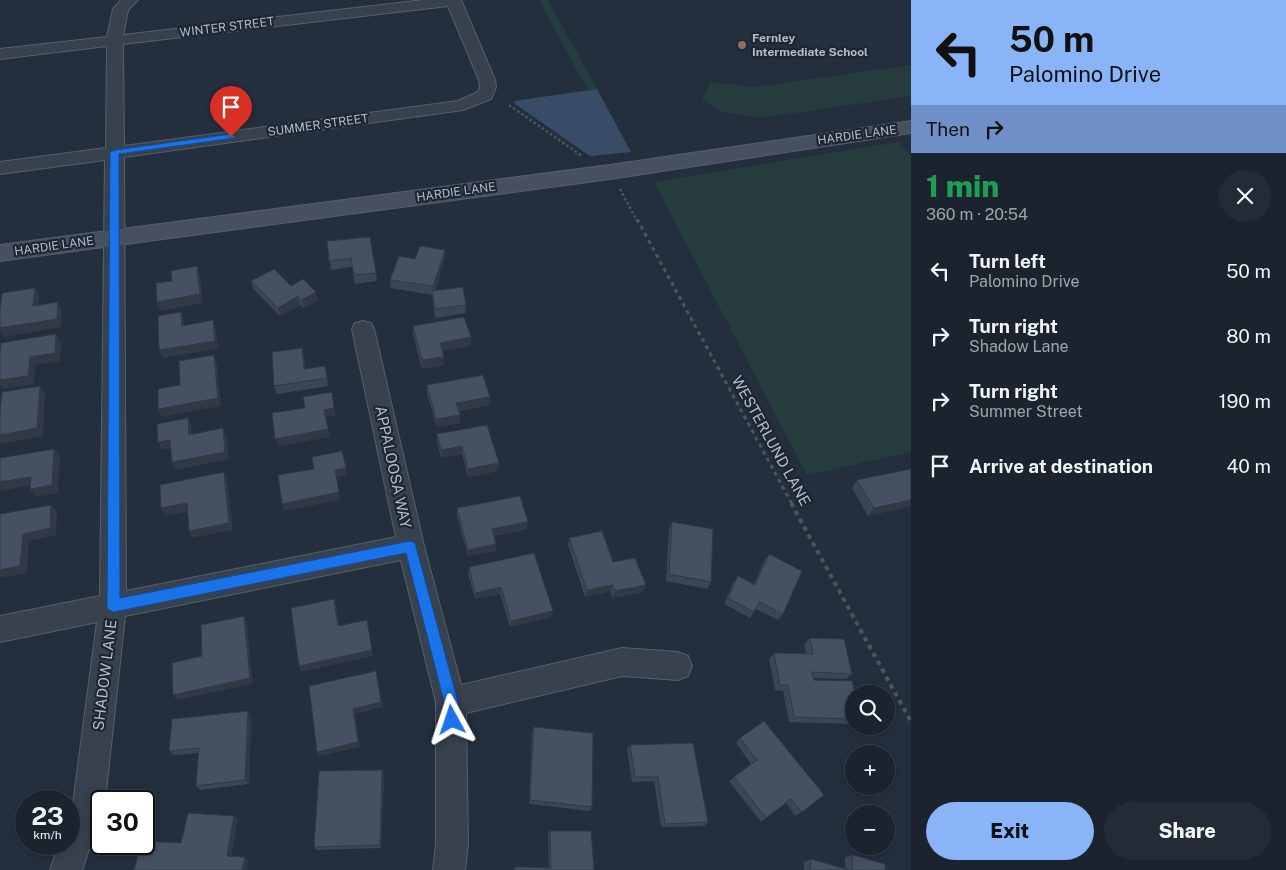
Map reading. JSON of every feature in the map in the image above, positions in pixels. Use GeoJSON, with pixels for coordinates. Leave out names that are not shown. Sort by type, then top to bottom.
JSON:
{"type":"FeatureCollection","features":[{"type":"Feature","properties":{"kind":"street","name":"SHADOW LANE"},"geometry":{"type":"LineString","coordinates":[[66,870],[89,804],[114,606],[115,40],[117,19],[121,9],[130,0]]}},
{"type":"Feature","properties":{"kind":"street","name":"WINTER STREET"},"geometry":{"type":"LineString","coordinates":[[0,54],[454,0]]}},
{"type":"Feature","properties":{"kind":"street","name":"SUMMER STREET"},"geometry":{"type":"LineString","coordinates":[[0,168],[442,109],[469,103],[485,95],[488,87],[484,70],[454,0]]}},
{"type":"Feature","properties":{"kind":"street","name":"HARDIE LANE"},"geometry":{"type":"LineString","coordinates":[[0,253],[610,172],[911,127]]}},
{"type":"Feature","properties":{"kind":"street","name":"APPALOOSA WAY"},"geometry":{"type":"LineString","coordinates":[[363,329],[410,546],[451,702],[452,844],[449,870]]}},
{"type":"Feature","properties":{"kind":"street"},"geometry":{"type":"LineString","coordinates":[[0,628],[410,546]]}},
{"type":"Feature","properties":{"kind":"street"},"geometry":{"type":"LineString","coordinates":[[451,702],[622,662],[678,666]]}},
{"type":"Feature","properties":{"kind":"path"},"geometry":{"type":"LineString","coordinates":[[509,105],[583,158]]}},
{"type":"Feature","properties":{"kind":"path","name":"WESTERLUND LANE"},"geometry":{"type":"LineString","coordinates":[[610,172],[911,722]]}},
{"type":"Feature","properties":{"kind":"green space"},"geometry":{"type":"Polygon","coordinates":[[[539,0],[548,0],[597,89],[588,91],[539,0]]]}},
{"type":"Feature","properties":{"kind":"green space"},"geometry":{"type":"Polygon","coordinates":[[[911,65],[911,96],[760,118],[720,111],[702,100],[711,82],[754,87],[911,65]]]}},
{"type":"Feature","properties":{"kind":"green space"},"geometry":{"type":"Polygon","coordinates":[[[899,142],[911,156],[911,452],[807,475],[654,182],[899,142]]]}},
{"type":"Feature","properties":{"kind":"water"},"geometry":{"type":"Polygon","coordinates":[[[597,89],[631,152],[590,156],[515,104],[514,101],[597,89]]]}},
{"type":"Feature","properties":{"kind":"building"},"geometry":{"type":"Polygon","coordinates":[[[370,237],[376,273],[354,275],[351,258],[329,261],[327,241],[370,237]]]}},
{"type":"Feature","properties":{"kind":"building"},"geometry":{"type":"Polygon","coordinates":[[[420,246],[445,250],[433,286],[390,280],[399,256],[415,259],[420,246]]]}},
{"type":"Feature","properties":{"kind":"building"},"geometry":{"type":"Polygon","coordinates":[[[197,266],[200,294],[157,302],[156,283],[172,281],[171,271],[197,266]]]}},
{"type":"Feature","properties":{"kind":"building"},"geometry":{"type":"Polygon","coordinates":[[[274,269],[291,286],[303,279],[316,292],[302,300],[298,296],[278,308],[251,281],[274,269]]]}},
{"type":"Feature","properties":{"kind":"building"},"geometry":{"type":"Polygon","coordinates":[[[463,287],[466,305],[435,309],[432,291],[463,287]]]}},
{"type":"Feature","properties":{"kind":"building"},"geometry":{"type":"Polygon","coordinates":[[[35,288],[33,306],[58,302],[57,319],[0,328],[2,293],[35,288]]]}},
{"type":"Feature","properties":{"kind":"building"},"geometry":{"type":"Polygon","coordinates":[[[181,312],[182,326],[213,320],[215,341],[159,350],[158,316],[181,312]]]}},
{"type":"Feature","properties":{"kind":"building"},"geometry":{"type":"Polygon","coordinates":[[[464,317],[471,337],[440,343],[444,357],[422,360],[413,326],[464,317]]]}},
{"type":"Feature","properties":{"kind":"building"},"geometry":{"type":"Polygon","coordinates":[[[56,334],[55,353],[30,357],[28,376],[0,380],[1,343],[56,334]]]}},
{"type":"Feature","properties":{"kind":"building"},"geometry":{"type":"Polygon","coordinates":[[[302,348],[304,369],[325,366],[327,378],[274,386],[272,352],[302,348]]]}},
{"type":"Feature","properties":{"kind":"building"},"geometry":{"type":"Polygon","coordinates":[[[214,355],[218,398],[158,409],[158,389],[180,385],[179,361],[214,355]]]}},
{"type":"Feature","properties":{"kind":"building"},"geometry":{"type":"Polygon","coordinates":[[[483,375],[490,397],[456,403],[460,415],[436,419],[427,385],[483,375]]]}},
{"type":"Feature","properties":{"kind":"building"},"geometry":{"type":"Polygon","coordinates":[[[40,386],[37,428],[0,435],[2,392],[40,386]]]}},
{"type":"Feature","properties":{"kind":"building"},"geometry":{"type":"Polygon","coordinates":[[[332,392],[334,408],[324,410],[328,429],[275,439],[272,413],[305,408],[303,397],[332,392]]]}},
{"type":"Feature","properties":{"kind":"building"},"geometry":{"type":"Polygon","coordinates":[[[188,418],[189,435],[223,428],[225,452],[172,462],[170,440],[158,442],[157,424],[188,418]]]}},
{"type":"Feature","properties":{"kind":"building"},"geometry":{"type":"Polygon","coordinates":[[[487,425],[499,463],[468,469],[462,446],[441,450],[437,434],[487,425]]]}},
{"type":"Feature","properties":{"kind":"building"},"geometry":{"type":"Polygon","coordinates":[[[54,449],[52,485],[30,489],[31,477],[0,482],[0,458],[54,449]]]}},
{"type":"Feature","properties":{"kind":"building"},"geometry":{"type":"Polygon","coordinates":[[[342,451],[346,468],[335,470],[339,492],[282,504],[278,475],[314,469],[312,457],[342,451]]]}},
{"type":"Feature","properties":{"kind":"building"},"geometry":{"type":"Polygon","coordinates":[[[911,469],[911,500],[874,508],[857,480],[911,469]]]}},
{"type":"Feature","properties":{"kind":"building"},"geometry":{"type":"Polygon","coordinates":[[[224,472],[229,523],[189,531],[187,503],[161,508],[160,485],[224,472]]]}},
{"type":"Feature","properties":{"kind":"building"},"geometry":{"type":"Polygon","coordinates":[[[520,496],[528,522],[492,529],[496,544],[468,550],[457,508],[520,496]]]}},
{"type":"Feature","properties":{"kind":"building"},"geometry":{"type":"Polygon","coordinates":[[[51,505],[50,528],[23,534],[20,566],[0,570],[0,514],[51,505]]]}},
{"type":"Feature","properties":{"kind":"building"},"geometry":{"type":"Polygon","coordinates":[[[672,522],[713,529],[711,582],[669,574],[672,522]]]}},
{"type":"Feature","properties":{"kind":"building"},"geometry":{"type":"Polygon","coordinates":[[[602,531],[613,562],[635,558],[646,585],[615,591],[613,585],[587,590],[569,538],[602,531]]]}},
{"type":"Feature","properties":{"kind":"building"},"geometry":{"type":"Polygon","coordinates":[[[534,553],[553,611],[511,621],[501,587],[475,593],[469,567],[534,553]]]}},
{"type":"Feature","properties":{"kind":"building"},"geometry":{"type":"Polygon","coordinates":[[[769,554],[802,571],[783,614],[759,602],[754,612],[728,598],[738,576],[755,585],[769,554]]]}},
{"type":"Feature","properties":{"kind":"building"},"geometry":{"type":"Polygon","coordinates":[[[334,599],[338,626],[367,620],[372,650],[299,666],[291,608],[334,599]]]}},
{"type":"Feature","properties":{"kind":"building"},"geometry":{"type":"Polygon","coordinates":[[[244,616],[250,678],[173,695],[172,663],[202,656],[201,625],[244,616]]]}},
{"type":"Feature","properties":{"kind":"building"},"geometry":{"type":"Polygon","coordinates":[[[810,638],[844,639],[852,674],[812,672],[814,680],[852,681],[853,685],[845,685],[845,719],[794,717],[788,685],[780,685],[774,653],[813,654],[810,638]]]}},
{"type":"Feature","properties":{"kind":"building"},"geometry":{"type":"Polygon","coordinates":[[[376,671],[381,702],[353,709],[358,742],[317,752],[309,686],[376,671]]]}},
{"type":"Feature","properties":{"kind":"building"},"geometry":{"type":"Polygon","coordinates":[[[248,711],[245,780],[196,786],[199,748],[169,751],[172,719],[248,711]]]}},
{"type":"Feature","properties":{"kind":"building"},"geometry":{"type":"Polygon","coordinates":[[[764,721],[824,795],[802,812],[791,799],[766,818],[734,777],[757,760],[740,738],[764,721]]]}},
{"type":"Feature","properties":{"kind":"building"},"geometry":{"type":"Polygon","coordinates":[[[534,727],[593,733],[592,807],[530,800],[534,727]]]}},
{"type":"Feature","properties":{"kind":"building"},"geometry":{"type":"Polygon","coordinates":[[[693,743],[708,822],[665,824],[658,777],[635,777],[630,745],[693,743]]]}},
{"type":"Feature","properties":{"kind":"building"},"geometry":{"type":"Polygon","coordinates":[[[382,770],[380,845],[314,847],[319,771],[382,770]]]}},
{"type":"Feature","properties":{"kind":"building"},"geometry":{"type":"Polygon","coordinates":[[[188,813],[234,816],[227,856],[245,857],[242,870],[134,870],[138,855],[155,855],[155,842],[181,843],[188,813]]]}},
{"type":"Feature","properties":{"kind":"building"},"geometry":{"type":"Polygon","coordinates":[[[550,831],[591,831],[594,870],[515,870],[515,867],[551,868],[550,831]]]}},
{"type":"Feature","properties":{"kind":"building"},"geometry":{"type":"Polygon","coordinates":[[[853,855],[885,864],[885,870],[852,870],[853,855]]]}},
{"type":"Feature","properties":{"kind":"building"},"geometry":{"type":"Polygon","coordinates":[[[811,859],[849,870],[810,870],[811,859]]]}},
{"type":"Feature","properties":{"kind":"place","name":"Fernley Intermediate School"},"geometry":{"type":"Point","coordinates":[742,45]}},
{"type":"Feature","properties":{"kind":"route"},"geometry":{"type":"LineString","coordinates":[[231,137],[115,152],[114,606],[410,546],[451,702],[452,720]]}}]}
